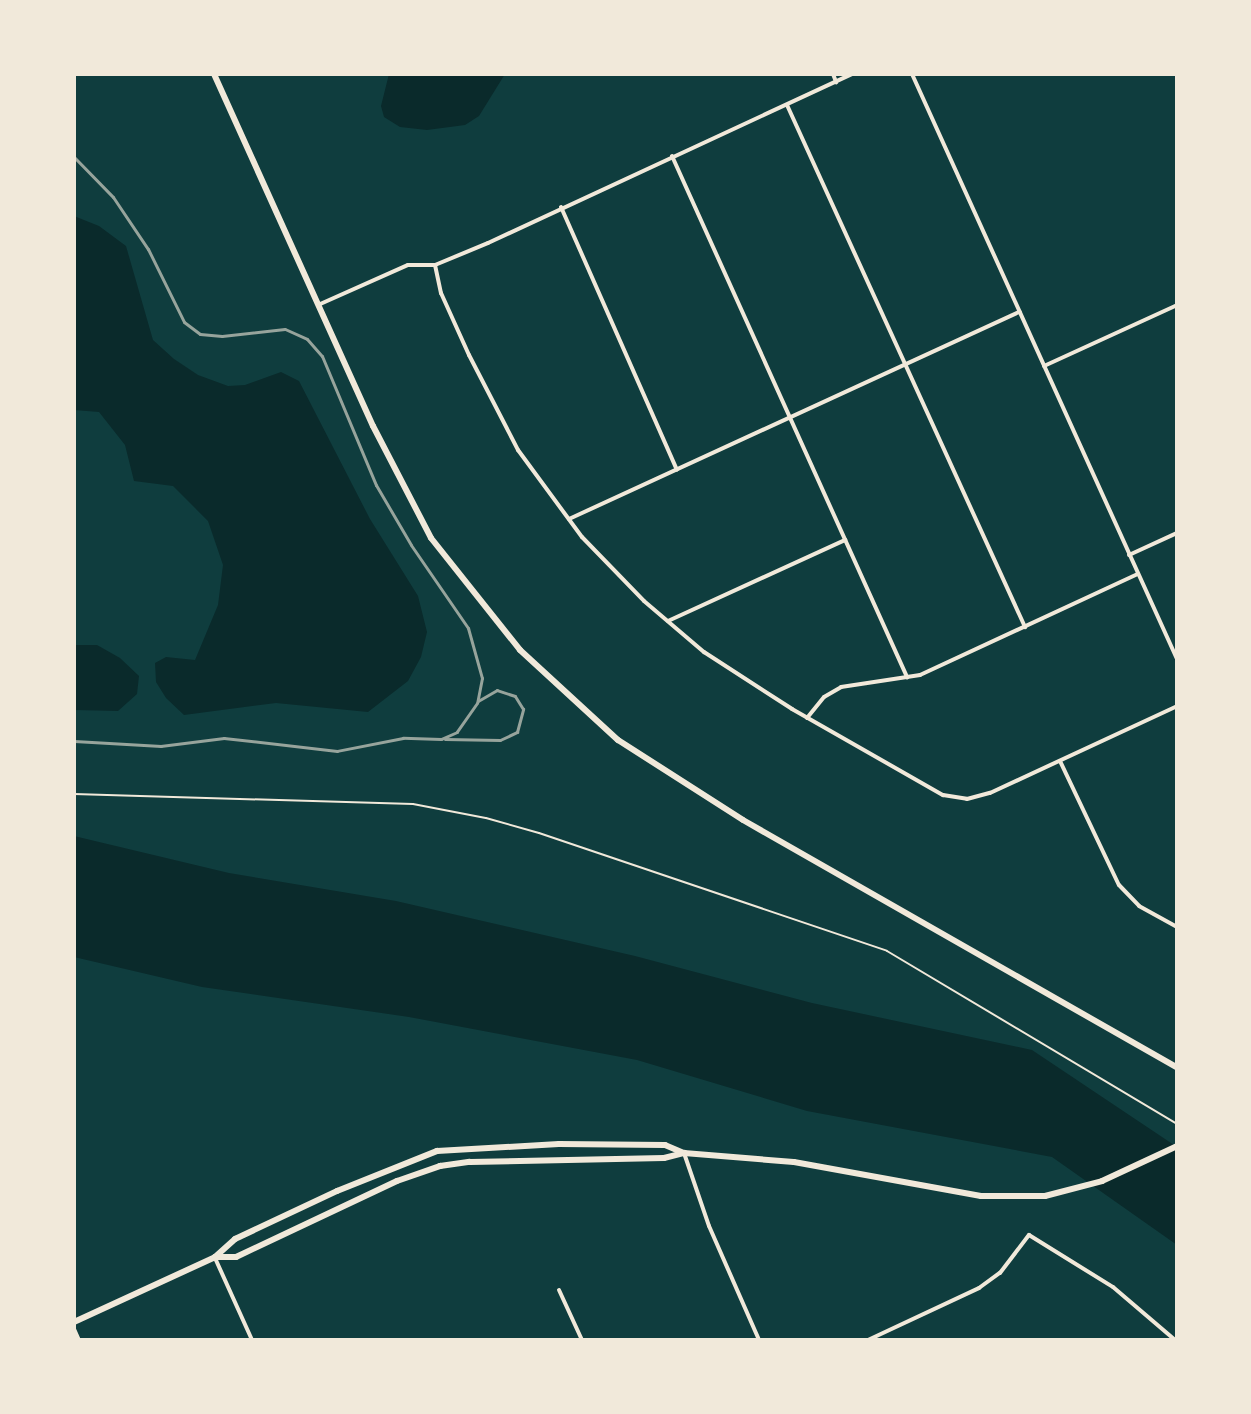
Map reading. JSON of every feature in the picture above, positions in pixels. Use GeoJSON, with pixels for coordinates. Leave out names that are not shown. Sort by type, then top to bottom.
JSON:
{"type":"FeatureCollection","features":[{"type":"Feature","properties":{"kind":"main road"},"geometry":{"type":"LineString","coordinates":[[214,74],[373,426],[431,538],[520,650],[618,740],[743,820],[1177,1068]]}},
{"type":"Feature","properties":{"kind":"main road"},"geometry":{"type":"LineString","coordinates":[[74,1322],[215,1257],[235,1239],[337,1191],[437,1151],[559,1144],[665,1145],[684,1153],[794,1162],[981,1196],[1045,1196],[1102,1181],[1177,1146]]}},
{"type":"Feature","properties":{"kind":"main road"},"geometry":{"type":"LineString","coordinates":[[215,1257],[236,1257],[397,1181],[440,1166],[470,1162],[664,1158],[684,1153]]}},
{"type":"Feature","properties":{"kind":"street"},"geometry":{"type":"LineString","coordinates":[[833,74],[836,82]]}},
{"type":"Feature","properties":{"kind":"street"},"geometry":{"type":"LineString","coordinates":[[318,305],[408,265],[435,265],[852,74]]}},
{"type":"Feature","properties":{"kind":"street"},"geometry":{"type":"LineString","coordinates":[[912,74],[1177,659]]}},
{"type":"Feature","properties":{"kind":"street"},"geometry":{"type":"LineString","coordinates":[[787,104],[1025,627]]}},
{"type":"Feature","properties":{"kind":"street"},"geometry":{"type":"LineString","coordinates":[[672,156],[907,677]]}},
{"type":"Feature","properties":{"kind":"street"},"geometry":{"type":"LineString","coordinates":[[561,207],[677,470]]}},
{"type":"Feature","properties":{"kind":"street"},"geometry":{"type":"LineString","coordinates":[[435,265],[441,293],[511,436],[569,519],[623,580],[704,652],[807,718],[943,795],[967,799],[981,796],[1177,706]]}},
{"type":"Feature","properties":{"kind":"street"},"geometry":{"type":"LineString","coordinates":[[1044,366],[1177,305]]}},
{"type":"Feature","properties":{"kind":"street"},"geometry":{"type":"LineString","coordinates":[[569,519],[1020,312]]}},
{"type":"Feature","properties":{"kind":"street"},"geometry":{"type":"LineString","coordinates":[[1129,555],[1177,533]]}},
{"type":"Feature","properties":{"kind":"street"},"geometry":{"type":"LineString","coordinates":[[668,621],[845,540]]}},
{"type":"Feature","properties":{"kind":"street"},"geometry":{"type":"LineString","coordinates":[[807,718],[824,697],[841,687],[907,677],[931,670],[1138,574]]}},
{"type":"Feature","properties":{"kind":"street"},"geometry":{"type":"LineString","coordinates":[[1060,760],[1119,885],[1139,906],[1177,927]]}},
{"type":"Feature","properties":{"kind":"street"},"geometry":{"type":"LineString","coordinates":[[684,1153],[686,1170],[759,1340]]}},
{"type":"Feature","properties":{"kind":"street"},"geometry":{"type":"LineString","coordinates":[[868,1340],[979,1288],[1000,1273],[1029,1235],[1113,1287],[1175,1340]]}},
{"type":"Feature","properties":{"kind":"street"},"geometry":{"type":"LineString","coordinates":[[215,1257],[252,1340]]}},
{"type":"Feature","properties":{"kind":"street"},"geometry":{"type":"LineString","coordinates":[[559,1290],[582,1340]]}},
{"type":"Feature","properties":{"kind":"street"},"geometry":{"type":"LineString","coordinates":[[74,1329],[79,1340]]}},
{"type":"Feature","properties":{"kind":"path"},"geometry":{"type":"LineString","coordinates":[[74,794],[413,804],[486,818],[539,833],[887,951],[1177,1124]]}},
{"type":"Feature","properties":{"kind":"water"},"geometry":{"type":"Polygon","coordinates":[[[389,74],[505,74],[479,116],[465,125],[427,130],[400,127],[384,117],[381,106],[389,74]]]}},
{"type":"Feature","properties":{"kind":"water"},"geometry":{"type":"Polygon","coordinates":[[[74,216],[99,226],[126,246],[153,340],[174,359],[198,375],[228,386],[245,385],[281,372],[299,381],[370,519],[418,596],[427,632],[421,657],[408,681],[368,712],[276,703],[184,715],[166,698],[156,682],[155,663],[166,657],[195,660],[218,605],[223,565],[208,521],[173,486],[134,481],[125,445],[99,412],[74,410],[74,216]]]}},
{"type":"Feature","properties":{"kind":"water"},"geometry":{"type":"Polygon","coordinates":[[[74,645],[97,645],[120,658],[139,676],[137,694],[118,711],[74,710],[74,645]]]}},
{"type":"Feature","properties":{"kind":"water"},"geometry":{"type":"Polygon","coordinates":[[[74,836],[229,873],[396,901],[635,956],[812,1003],[1032,1050],[1177,1147],[1177,1245],[1052,1157],[807,1111],[637,1060],[409,1017],[202,987],[74,957],[74,836]]]}},
{"type":"Feature","properties":{"kind":"railway"},"geometry":{"type":"LineString","coordinates":[[74,157],[113,197],[148,249],[184,322],[200,334],[222,336],[285,329],[307,339],[322,356],[376,485],[411,545],[468,628],[482,678],[477,703],[457,732],[441,739],[403,738],[337,751],[224,738],[161,746],[74,741]]}},
{"type":"Feature","properties":{"kind":"railway"},"geometry":{"type":"LineString","coordinates":[[445,739],[500,740],[517,732],[523,709],[515,696],[497,690],[478,701]]}}]}
